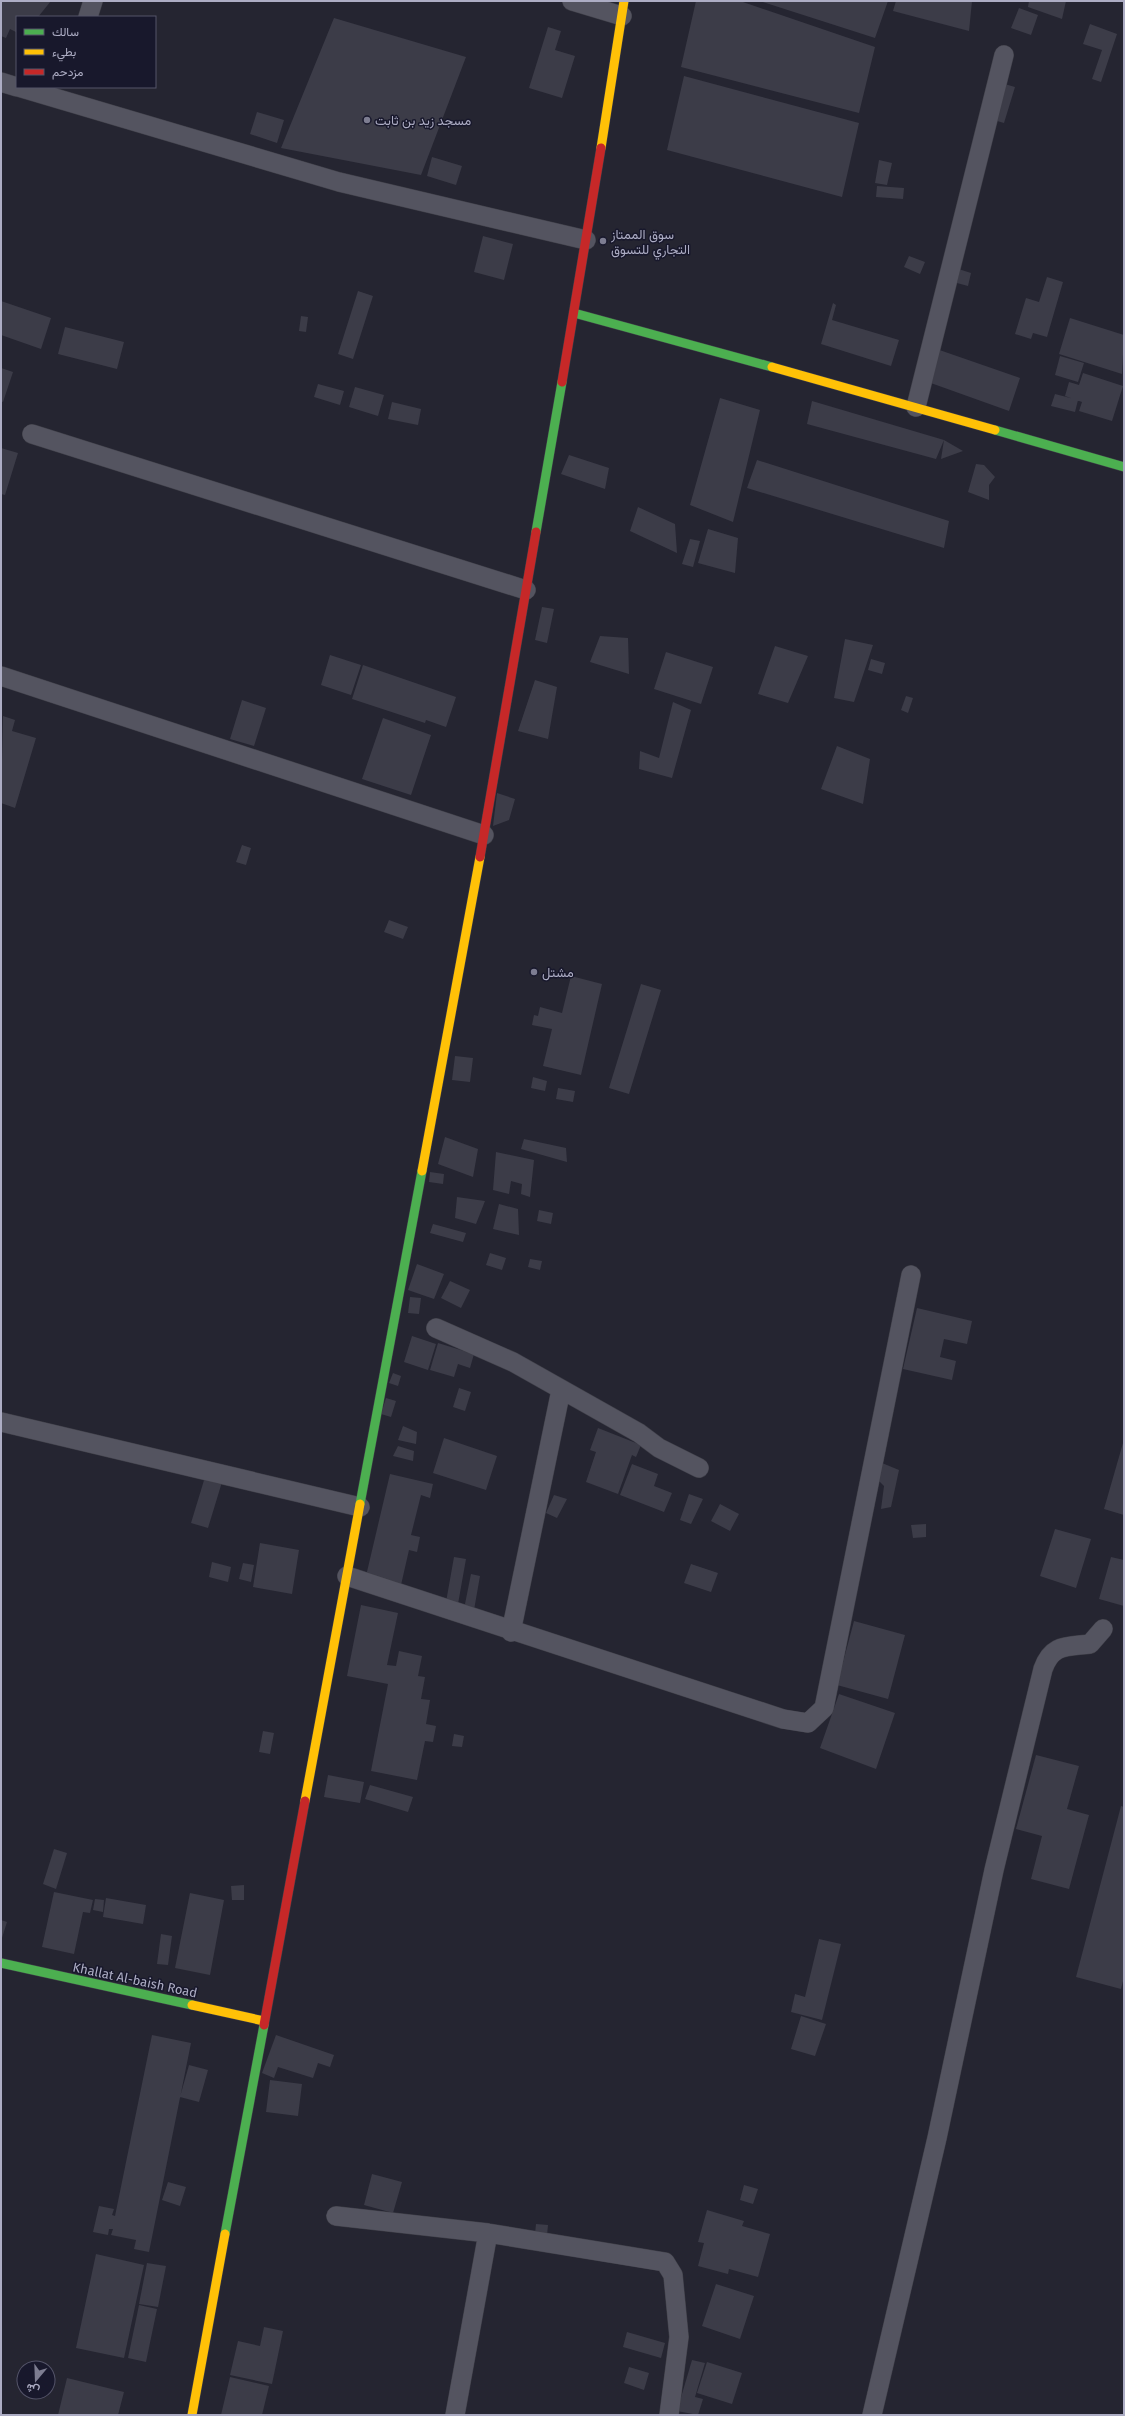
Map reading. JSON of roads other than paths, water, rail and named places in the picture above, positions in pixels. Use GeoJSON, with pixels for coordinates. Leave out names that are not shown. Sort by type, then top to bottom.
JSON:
{"type":"FeatureCollection","features":[{"type":"Feature","properties":{"kind":"main road"},"geometry":{"type":"LineString","coordinates":[[192,2415],[232,2209],[264,2021],[484,836],[574,313],[623,8]]}},
{"type":"Feature","properties":{"kind":"main road"},"geometry":{"type":"LineString","coordinates":[[574,313],[916,407],[1124,467]]}},
{"type":"Feature","properties":{"kind":"main road","name":"Khallat Al-baish Road"},"geometry":{"type":"LineString","coordinates":[[1,1964],[264,2021]]}},
{"type":"Feature","properties":{"kind":"street"},"geometry":{"type":"LineString","coordinates":[[88,16],[93,1]]}},
{"type":"Feature","properties":{"kind":"street"},"geometry":{"type":"LineString","coordinates":[[572,1],[623,8]]}},
{"type":"Feature","properties":{"kind":"street"},"geometry":{"type":"LineString","coordinates":[[916,407],[1004,55]]}},
{"type":"Feature","properties":{"kind":"street"},"geometry":{"type":"LineString","coordinates":[[1,82],[16,86]]}},
{"type":"Feature","properties":{"kind":"street"},"geometry":{"type":"LineString","coordinates":[[26,88],[65,93],[339,182],[586,240]]}},
{"type":"Feature","properties":{"kind":"street"},"geometry":{"type":"LineString","coordinates":[[32,434],[526,590]]}},
{"type":"Feature","properties":{"kind":"street"},"geometry":{"type":"LineString","coordinates":[[1,676],[484,836]]}},
{"type":"Feature","properties":{"kind":"street"},"geometry":{"type":"LineString","coordinates":[[347,1576],[511,1632],[782,1719],[808,1723],[824,1708],[911,1275]]}},
{"type":"Feature","properties":{"kind":"street"},"geometry":{"type":"LineString","coordinates":[[436,1328],[498,1354],[639,1432],[659,1448],[699,1468]]}},
{"type":"Feature","properties":{"kind":"street"},"geometry":{"type":"LineString","coordinates":[[511,1632],[561,1390]]}},
{"type":"Feature","properties":{"kind":"street"},"geometry":{"type":"LineString","coordinates":[[1,1422],[360,1507]]}},
{"type":"Feature","properties":{"kind":"street"},"geometry":{"type":"LineString","coordinates":[[872,2415],[937,2138],[994,1870],[1043,1669],[1047,1658],[1056,1649],[1090,1644],[1103,1629]]}},
{"type":"Feature","properties":{"kind":"street"},"geometry":{"type":"LineString","coordinates":[[336,2216],[488,2233],[665,2262],[673,2275],[679,2337],[669,2415]]}},
{"type":"Feature","properties":{"kind":"street"},"geometry":{"type":"LineString","coordinates":[[455,2415],[488,2233]]}},
{"type":"Feature","properties":{"kind":"place","name":"مسجد زيد بن ثابت"},"geometry":{"type":"Point","coordinates":[367,120]}},
{"type":"Feature","properties":{"kind":"place","name":"سوق الممتاز التجاري للتسوق"},"geometry":{"type":"Point","coordinates":[603,241]}},
{"type":"Feature","properties":{"kind":"place","name":"مشتل"},"geometry":{"type":"Point","coordinates":[534,972]}}]}
